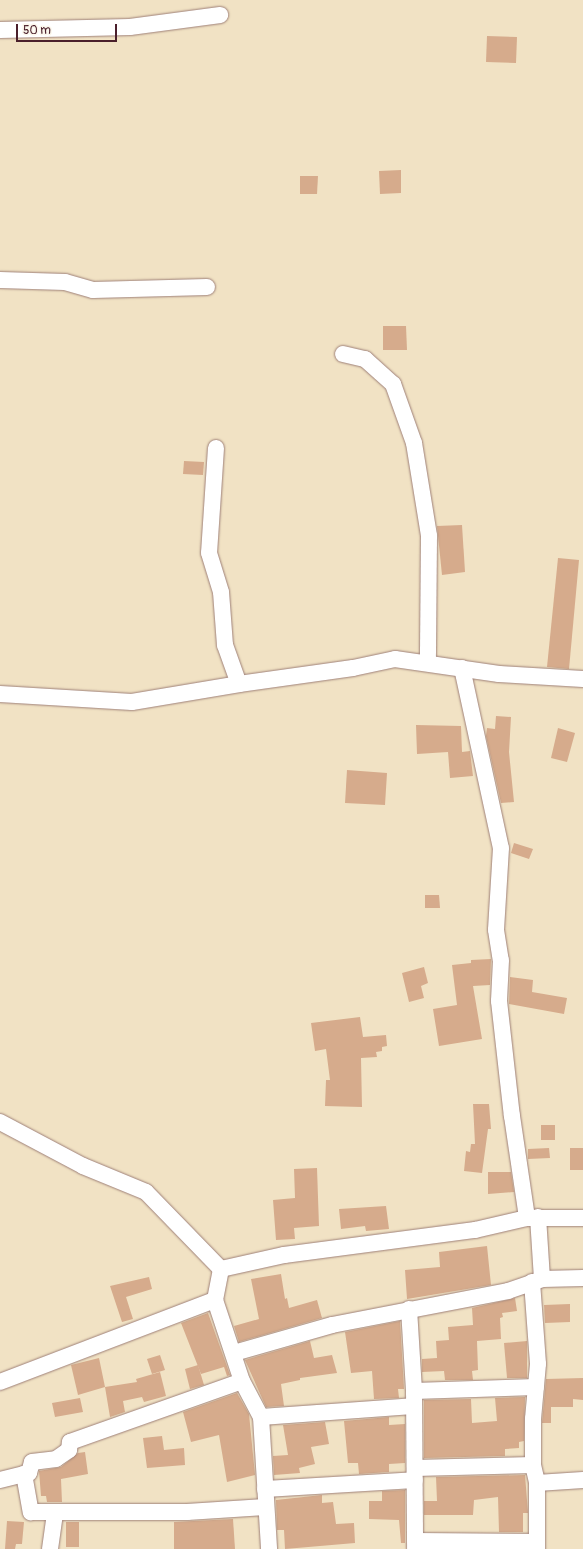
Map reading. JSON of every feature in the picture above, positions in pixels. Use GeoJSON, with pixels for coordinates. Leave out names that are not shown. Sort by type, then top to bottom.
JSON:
{"type":"FeatureCollection","features":[{"type":"Feature","properties":{"kind":"street"},"geometry":{"type":"LineString","coordinates":[[0,30],[130,28],[220,15]]}},
{"type":"Feature","properties":{"kind":"street"},"geometry":{"type":"LineString","coordinates":[[0,280],[65,282],[93,290],[207,288]]}},
{"type":"Feature","properties":{"kind":"street"},"geometry":{"type":"LineString","coordinates":[[343,354],[365,359],[393,384],[414,444],[429,536],[428,664]]}},
{"type":"Feature","properties":{"kind":"street"},"geometry":{"type":"LineString","coordinates":[[216,448],[209,553],[221,592],[225,645],[239,684]]}},
{"type":"Feature","properties":{"kind":"street"},"geometry":{"type":"LineString","coordinates":[[0,694],[132,702],[239,684],[353,668],[396,659],[499,674],[583,679]]}},
{"type":"Feature","properties":{"kind":"street"},"geometry":{"type":"LineString","coordinates":[[409,1309],[415,1474],[415,1545],[537,1545],[537,1483],[533,1465],[538,1364],[537,1281],[533,1218],[512,1116],[499,1001],[501,960],[496,930],[501,848],[462,668]]}},
{"type":"Feature","properties":{"kind":"street"},"geometry":{"type":"LineString","coordinates":[[0,1122],[83,1166],[146,1192],[221,1269]]}},
{"type":"Feature","properties":{"kind":"street"},"geometry":{"type":"LineString","coordinates":[[221,1269],[284,1254],[475,1230],[533,1218],[583,1218]]}},
{"type":"Feature","properties":{"kind":"street"},"geometry":{"type":"LineString","coordinates":[[221,1269],[215,1300],[234,1353],[242,1381],[261,1417],[265,1455],[265,1507],[269,1549]]}},
{"type":"Feature","properties":{"kind":"street"},"geometry":{"type":"LineString","coordinates":[[234,1353],[332,1325],[508,1291],[537,1281],[583,1278]]}},
{"type":"Feature","properties":{"kind":"street"},"geometry":{"type":"LineString","coordinates":[[0,1382],[215,1300]]}},
{"type":"Feature","properties":{"kind":"street"},"geometry":{"type":"LineString","coordinates":[[0,1480],[29,1473],[32,1462],[56,1459],[69,1450],[70,1442],[242,1381]]}},
{"type":"Feature","properties":{"kind":"street"},"geometry":{"type":"LineString","coordinates":[[261,1417],[536,1386]]}},
{"type":"Feature","properties":{"kind":"street"},"geometry":{"type":"LineString","coordinates":[[265,1488],[533,1465]]}},
{"type":"Feature","properties":{"kind":"street"},"geometry":{"type":"LineString","coordinates":[[24,1474],[31,1512],[186,1512],[265,1507]]}},
{"type":"Feature","properties":{"kind":"street"},"geometry":{"type":"LineString","coordinates":[[537,1483],[583,1480]]}},
{"type":"Feature","properties":{"kind":"street"},"geometry":{"type":"LineString","coordinates":[[50,1549],[55,1512]]}},
{"type":"Feature","properties":{"kind":"building"},"geometry":{"type":"Polygon","coordinates":[[[487,36],[517,37],[516,63],[486,62],[487,36]]]}},
{"type":"Feature","properties":{"kind":"building"},"geometry":{"type":"Polygon","coordinates":[[[401,170],[401,193],[380,194],[379,171],[401,170]]]}},
{"type":"Feature","properties":{"kind":"building"},"geometry":{"type":"Polygon","coordinates":[[[300,176],[318,176],[317,194],[300,194],[300,176]]]}},
{"type":"Feature","properties":{"kind":"building"},"geometry":{"type":"Polygon","coordinates":[[[383,326],[406,326],[407,350],[383,350],[383,326]]]}},
{"type":"Feature","properties":{"kind":"building"},"geometry":{"type":"Polygon","coordinates":[[[184,461],[204,462],[203,475],[183,474],[184,461]]]}},
{"type":"Feature","properties":{"kind":"building"},"geometry":{"type":"Polygon","coordinates":[[[462,525],[465,572],[442,575],[437,526],[462,525]]]}},
{"type":"Feature","properties":{"kind":"building"},"geometry":{"type":"Polygon","coordinates":[[[558,558],[579,560],[569,669],[547,667],[558,558]]]}},
{"type":"Feature","properties":{"kind":"building"},"geometry":{"type":"Polygon","coordinates":[[[496,716],[511,717],[509,752],[514,802],[501,803],[486,736],[487,728],[495,729],[496,716]]]}},
{"type":"Feature","properties":{"kind":"building"},"geometry":{"type":"Polygon","coordinates":[[[416,725],[461,726],[462,752],[470,751],[473,776],[450,778],[448,752],[417,754],[416,725]]]}},
{"type":"Feature","properties":{"kind":"building"},"geometry":{"type":"Polygon","coordinates":[[[558,728],[575,733],[567,762],[551,758],[558,728]]]}},
{"type":"Feature","properties":{"kind":"building"},"geometry":{"type":"Polygon","coordinates":[[[347,770],[387,773],[385,805],[345,803],[347,770]]]}},
{"type":"Feature","properties":{"kind":"building"},"geometry":{"type":"Polygon","coordinates":[[[514,843],[533,849],[529,859],[511,853],[514,843]]]}},
{"type":"Feature","properties":{"kind":"building"},"geometry":{"type":"Polygon","coordinates":[[[425,895],[439,895],[440,908],[425,908],[425,895]]]}},
{"type":"Feature","properties":{"kind":"building"},"geometry":{"type":"Polygon","coordinates":[[[491,959],[490,985],[473,986],[482,1039],[439,1046],[433,1009],[457,1005],[452,965],[471,963],[471,960],[491,959]]]}},
{"type":"Feature","properties":{"kind":"building"},"geometry":{"type":"Polygon","coordinates":[[[424,967],[428,983],[421,986],[424,998],[409,1002],[402,973],[424,967]]]}},
{"type":"Feature","properties":{"kind":"building"},"geometry":{"type":"Polygon","coordinates":[[[510,977],[533,980],[532,992],[567,998],[564,1014],[509,1004],[510,977]]]}},
{"type":"Feature","properties":{"kind":"building"},"geometry":{"type":"Polygon","coordinates":[[[360,1017],[363,1037],[386,1035],[387,1046],[382,1047],[382,1051],[376,1052],[377,1057],[361,1058],[362,1107],[325,1106],[326,1080],[330,1080],[326,1049],[315,1051],[311,1023],[360,1017]]]}},
{"type":"Feature","properties":{"kind":"building"},"geometry":{"type":"Polygon","coordinates":[[[473,1104],[489,1104],[491,1129],[488,1129],[482,1173],[464,1171],[466,1151],[470,1152],[471,1144],[475,1144],[473,1104]]]}},
{"type":"Feature","properties":{"kind":"building"},"geometry":{"type":"Polygon","coordinates":[[[541,1125],[555,1125],[555,1140],[541,1140],[541,1125]]]}},
{"type":"Feature","properties":{"kind":"building"},"geometry":{"type":"Polygon","coordinates":[[[549,1148],[550,1158],[528,1159],[528,1149],[549,1148]]]}},
{"type":"Feature","properties":{"kind":"building"},"geometry":{"type":"Polygon","coordinates":[[[570,1148],[583,1148],[583,1170],[570,1170],[570,1148]]]}},
{"type":"Feature","properties":{"kind":"building"},"geometry":{"type":"Polygon","coordinates":[[[317,1168],[319,1226],[294,1228],[295,1239],[276,1240],[273,1200],[295,1198],[294,1169],[317,1168]]]}},
{"type":"Feature","properties":{"kind":"building"},"geometry":{"type":"Polygon","coordinates":[[[488,1172],[511,1172],[514,1192],[488,1194],[488,1172]]]}},
{"type":"Feature","properties":{"kind":"building"},"geometry":{"type":"Polygon","coordinates":[[[386,1206],[389,1229],[366,1231],[365,1226],[341,1229],[339,1209],[386,1206]]]}},
{"type":"Feature","properties":{"kind":"building"},"geometry":{"type":"Polygon","coordinates":[[[487,1246],[491,1285],[407,1299],[405,1270],[440,1267],[439,1252],[487,1246]]]}},
{"type":"Feature","properties":{"kind":"building"},"geometry":{"type":"Polygon","coordinates":[[[281,1274],[285,1299],[287,1298],[289,1308],[317,1300],[322,1318],[239,1342],[234,1326],[259,1319],[251,1279],[281,1274]]]}},
{"type":"Feature","properties":{"kind":"building"},"geometry":{"type":"Polygon","coordinates":[[[149,1277],[152,1289],[126,1297],[133,1319],[122,1322],[110,1286],[149,1277]]]}},
{"type":"Feature","properties":{"kind":"building"},"geometry":{"type":"Polygon","coordinates":[[[515,1298],[517,1311],[502,1313],[503,1317],[500,1318],[501,1339],[477,1341],[478,1370],[472,1371],[473,1380],[445,1380],[444,1371],[422,1372],[422,1359],[437,1358],[436,1341],[449,1340],[448,1327],[473,1325],[472,1308],[515,1298]]]}},
{"type":"Feature","properties":{"kind":"building"},"geometry":{"type":"Polygon","coordinates":[[[570,1304],[570,1322],[545,1323],[544,1305],[570,1304]]]}},
{"type":"Feature","properties":{"kind":"building"},"geometry":{"type":"Polygon","coordinates":[[[208,1313],[230,1375],[227,1376],[224,1367],[201,1374],[181,1323],[208,1313]]]}},
{"type":"Feature","properties":{"kind":"building"},"geometry":{"type":"Polygon","coordinates":[[[400,1321],[404,1389],[398,1389],[399,1398],[374,1399],[372,1371],[351,1373],[345,1332],[400,1321]]]}},
{"type":"Feature","properties":{"kind":"building"},"geometry":{"type":"Polygon","coordinates":[[[310,1341],[314,1358],[332,1355],[337,1373],[300,1378],[300,1380],[281,1384],[284,1406],[266,1407],[245,1360],[310,1341]]]}},
{"type":"Feature","properties":{"kind":"building"},"geometry":{"type":"Polygon","coordinates":[[[527,1341],[527,1378],[507,1378],[504,1343],[527,1341]]]}},
{"type":"Feature","properties":{"kind":"building"},"geometry":{"type":"Polygon","coordinates":[[[160,1355],[165,1370],[152,1374],[147,1359],[160,1355]]]}},
{"type":"Feature","properties":{"kind":"building"},"geometry":{"type":"Polygon","coordinates":[[[99,1358],[105,1387],[78,1395],[71,1365],[99,1358]]]}},
{"type":"Feature","properties":{"kind":"building"},"geometry":{"type":"Polygon","coordinates":[[[198,1365],[204,1385],[190,1389],[185,1369],[198,1365]]]}},
{"type":"Feature","properties":{"kind":"building"},"geometry":{"type":"Polygon","coordinates":[[[160,1372],[166,1396],[144,1402],[142,1397],[123,1401],[125,1412],[110,1417],[105,1387],[137,1382],[136,1379],[160,1372]]]}},
{"type":"Feature","properties":{"kind":"building"},"geometry":{"type":"Polygon","coordinates":[[[583,1378],[583,1400],[573,1399],[573,1407],[551,1407],[551,1423],[542,1423],[546,1379],[583,1378]]]}},
{"type":"Feature","properties":{"kind":"building"},"geometry":{"type":"Polygon","coordinates":[[[237,1393],[249,1414],[255,1475],[227,1482],[219,1435],[191,1442],[183,1412],[237,1393]]]}},
{"type":"Feature","properties":{"kind":"building"},"geometry":{"type":"Polygon","coordinates":[[[525,1397],[524,1441],[519,1442],[519,1448],[505,1449],[505,1456],[424,1458],[424,1400],[471,1399],[472,1423],[497,1421],[495,1398],[525,1397]]]}},
{"type":"Feature","properties":{"kind":"building"},"geometry":{"type":"Polygon","coordinates":[[[80,1398],[83,1412],[55,1417],[52,1403],[80,1398]]]}},
{"type":"Feature","properties":{"kind":"building"},"geometry":{"type":"Polygon","coordinates":[[[389,1417],[389,1425],[405,1424],[405,1463],[389,1464],[389,1472],[359,1474],[358,1463],[348,1463],[344,1421],[389,1417]]]}},
{"type":"Feature","properties":{"kind":"building"},"geometry":{"type":"Polygon","coordinates":[[[325,1422],[329,1444],[311,1447],[315,1464],[299,1468],[300,1473],[274,1475],[273,1456],[288,1455],[283,1425],[325,1422]]]}},
{"type":"Feature","properties":{"kind":"building"},"geometry":{"type":"Polygon","coordinates":[[[162,1436],[164,1450],[184,1448],[185,1465],[147,1468],[143,1438],[162,1436]]]}},
{"type":"Feature","properties":{"kind":"building"},"geometry":{"type":"Polygon","coordinates":[[[85,1452],[88,1474],[61,1479],[62,1502],[47,1502],[46,1496],[41,1496],[39,1471],[61,1467],[78,1453],[85,1452]]]}},
{"type":"Feature","properties":{"kind":"building"},"geometry":{"type":"Polygon","coordinates":[[[525,1475],[528,1513],[523,1513],[523,1532],[499,1532],[498,1497],[474,1500],[473,1515],[424,1515],[424,1501],[437,1501],[436,1477],[525,1475]]]}},
{"type":"Feature","properties":{"kind":"building"},"geometry":{"type":"Polygon","coordinates":[[[405,1490],[405,1543],[401,1543],[399,1520],[369,1519],[369,1501],[382,1501],[382,1491],[405,1490]]]}},
{"type":"Feature","properties":{"kind":"building"},"geometry":{"type":"Polygon","coordinates":[[[322,1495],[322,1503],[333,1502],[336,1524],[354,1523],[355,1543],[285,1549],[284,1530],[277,1530],[276,1500],[322,1495]]]}},
{"type":"Feature","properties":{"kind":"building"},"geometry":{"type":"Polygon","coordinates":[[[233,1519],[235,1549],[174,1549],[174,1522],[233,1519]]]}},
{"type":"Feature","properties":{"kind":"building"},"geometry":{"type":"Polygon","coordinates":[[[7,1521],[24,1522],[22,1544],[16,1544],[15,1549],[5,1549],[7,1521]]]}},
{"type":"Feature","properties":{"kind":"building"},"geometry":{"type":"Polygon","coordinates":[[[66,1522],[79,1522],[79,1547],[66,1547],[66,1522]]]}}]}
